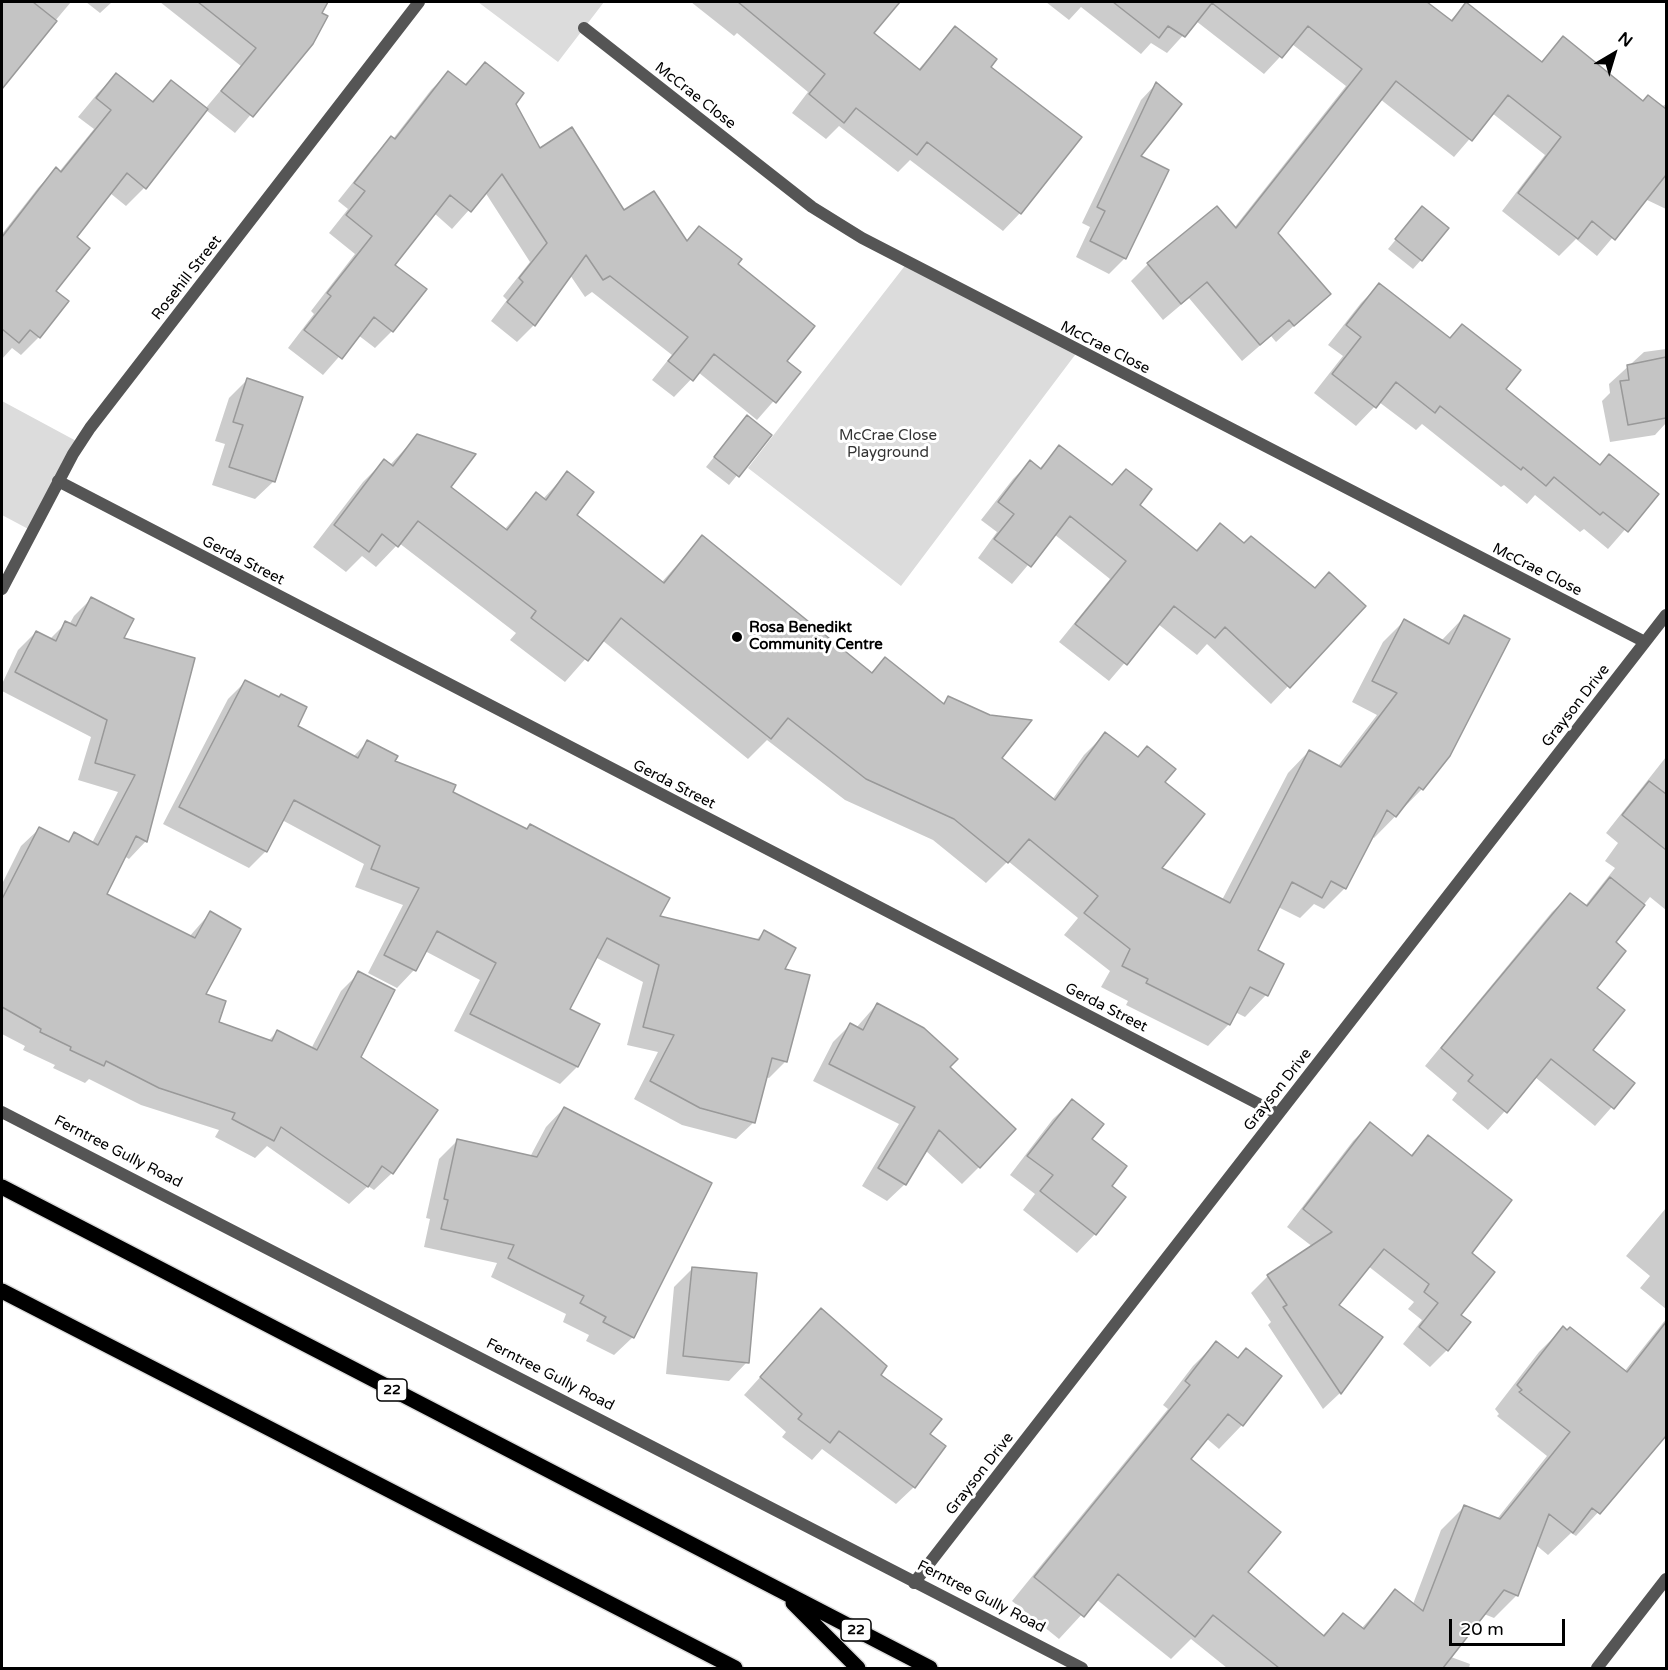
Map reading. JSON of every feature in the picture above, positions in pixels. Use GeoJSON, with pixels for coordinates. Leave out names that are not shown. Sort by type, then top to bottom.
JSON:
{"type":"FeatureCollection","features":[{"type":"Feature","properties":{"kind":"main road","name":"22"},"geometry":{"type":"LineString","coordinates":[[2,1187],[930,1668]]}},
{"type":"Feature","properties":{"kind":"main road"},"geometry":{"type":"LineString","coordinates":[[2,1291],[735,1668]]}},
{"type":"Feature","properties":{"kind":"main road"},"geometry":{"type":"LineString","coordinates":[[782,1592],[858,1668]]}},
{"type":"Feature","properties":{"kind":"street","name":"Rosehill Street"},"geometry":{"type":"LineString","coordinates":[[2,589],[58,481],[90,428],[419,2]]}},
{"type":"Feature","properties":{"kind":"street","name":"McCrae Close"},"geometry":{"type":"LineString","coordinates":[[584,28],[812,207],[862,238],[1645,642]]}},
{"type":"Feature","properties":{"kind":"street","name":"Gerda Street"},"geometry":{"type":"LineString","coordinates":[[58,481],[1278,1114]]}},
{"type":"Feature","properties":{"kind":"street","name":"Grayson Drive"},"geometry":{"type":"LineString","coordinates":[[914,1583],[1666,615]]}},
{"type":"Feature","properties":{"kind":"street","name":"Ferntree Gully Road"},"geometry":{"type":"LineString","coordinates":[[2,1112],[1082,1668]]}},
{"type":"Feature","properties":{"kind":"street"},"geometry":{"type":"LineString","coordinates":[[1597,1668],[1666,1579]]}},
{"type":"Feature","properties":{"kind":"green space"},"geometry":{"type":"Polygon","coordinates":[[[478,2],[604,2],[558,62],[478,2]]]}},
{"type":"Feature","properties":{"kind":"green space","name":"McCrae Close Playground"},"geometry":{"type":"Polygon","coordinates":[[[907,263],[1078,351],[901,586],[748,468],[907,263]]]}},
{"type":"Feature","properties":{"kind":"green space"},"geometry":{"type":"Polygon","coordinates":[[[2,401],[80,443],[32,531],[2,515],[2,401]]]}},
{"type":"Feature","properties":{"kind":"building"},"geometry":{"type":"Polygon","coordinates":[[[2,2],[33,2],[57,21],[2,89],[2,2]]]}},
{"type":"Feature","properties":{"kind":"building"},"geometry":{"type":"Polygon","coordinates":[[[198,2],[328,2],[322,13],[328,16],[313,44],[253,117],[221,91],[256,48],[198,2]]]}},
{"type":"Feature","properties":{"kind":"building"},"geometry":{"type":"Polygon","coordinates":[[[738,2],[900,2],[874,33],[920,70],[955,26],[997,59],[991,67],[1082,137],[1021,214],[927,142],[917,155],[856,108],[844,123],[809,94],[825,74],[738,2]]]}},
{"type":"Feature","properties":{"kind":"building"},"geometry":{"type":"Polygon","coordinates":[[[1113,2],[1427,2],[1452,21],[1466,2],[1542,62],[1563,36],[1643,101],[1648,95],[1666,109],[1666,175],[1615,240],[1592,221],[1578,239],[1518,193],[1561,137],[1508,95],[1472,141],[1396,81],[1278,233],[1331,294],[1294,326],[1289,320],[1260,345],[1207,282],[1181,304],[1147,263],[1217,206],[1236,228],[1362,69],[1308,26],[1282,58],[1212,3],[1185,37],[1168,26],[1159,38],[1113,2]]]}},
{"type":"Feature","properties":{"kind":"building"},"geometry":{"type":"Polygon","coordinates":[[[485,62],[524,93],[516,104],[540,148],[572,127],[624,210],[654,191],[687,241],[699,226],[742,259],[738,264],[815,326],[787,361],[801,372],[776,403],[714,354],[693,381],[668,361],[688,337],[610,276],[603,280],[586,255],[535,326],[507,302],[523,282],[519,278],[547,243],[502,174],[471,212],[450,195],[395,265],[427,289],[393,332],[374,317],[342,359],[304,330],[331,296],[327,293],[372,236],[346,215],[365,191],[354,183],[391,136],[395,139],[448,71],[466,85],[485,62]]]}},
{"type":"Feature","properties":{"kind":"building"},"geometry":{"type":"Polygon","coordinates":[[[116,73],[153,102],[171,80],[208,109],[146,189],[127,173],[77,237],[90,248],[56,291],[69,301],[40,338],[30,330],[19,343],[2,329],[2,237],[56,167],[61,172],[111,110],[96,98],[116,73]]]}},
{"type":"Feature","properties":{"kind":"building"},"geometry":{"type":"Polygon","coordinates":[[[1156,82],[1182,104],[1141,156],[1169,170],[1126,259],[1090,241],[1105,211],[1097,207],[1156,82]]]}},
{"type":"Feature","properties":{"kind":"building"},"geometry":{"type":"Polygon","coordinates":[[[1422,206],[1449,228],[1422,261],[1395,239],[1422,206]]]}},
{"type":"Feature","properties":{"kind":"building"},"geometry":{"type":"Polygon","coordinates":[[[1379,283],[1450,338],[1462,324],[1521,370],[1506,389],[1600,465],[1609,454],[1659,494],[1628,532],[1603,512],[1600,515],[1554,477],[1546,486],[1523,467],[1521,470],[1440,406],[1435,413],[1396,382],[1376,408],[1332,374],[1361,337],[1346,325],[1379,283]]]}},
{"type":"Feature","properties":{"kind":"building"},"geometry":{"type":"Polygon","coordinates":[[[1666,357],[1666,418],[1628,425],[1620,381],[1629,380],[1627,365],[1666,357]]]}},
{"type":"Feature","properties":{"kind":"building"},"geometry":{"type":"Polygon","coordinates":[[[247,378],[303,397],[275,482],[229,467],[243,425],[233,422],[247,378]]]}},
{"type":"Feature","properties":{"kind":"building"},"geometry":{"type":"Polygon","coordinates":[[[747,415],[772,435],[739,477],[714,457],[747,415]]]}},
{"type":"Feature","properties":{"kind":"building"},"geometry":{"type":"Polygon","coordinates":[[[417,434],[476,454],[451,487],[507,530],[536,492],[546,500],[567,471],[594,492],[577,515],[664,583],[702,535],[872,673],[885,657],[944,704],[948,696],[990,715],[1032,720],[1002,758],[1055,800],[1105,732],[1138,757],[1147,746],[1176,769],[1165,782],[1205,814],[1162,868],[1230,903],[1309,750],[1341,767],[1397,693],[1372,681],[1404,619],[1449,644],[1464,615],[1510,639],[1450,756],[1423,790],[1419,787],[1396,817],[1387,810],[1346,889],[1331,881],[1322,898],[1292,882],[1258,950],[1284,964],[1268,996],[1250,987],[1230,1025],[1146,983],[1148,979],[1122,966],[1130,949],[1084,913],[1098,896],[1029,839],[1008,863],[954,819],[866,779],[788,718],[771,739],[621,618],[588,661],[531,618],[536,611],[418,521],[398,547],[382,534],[369,552],[334,525],[384,459],[393,466],[417,434]]]}},
{"type":"Feature","properties":{"kind":"building"},"geometry":{"type":"Polygon","coordinates":[[[1059,445],[1112,485],[1126,469],[1152,489],[1140,505],[1197,551],[1220,523],[1244,543],[1251,536],[1315,588],[1329,572],[1366,606],[1290,688],[1225,627],[1215,638],[1174,606],[1127,665],[1075,624],[1126,561],[1070,516],[1031,567],[994,539],[1014,514],[998,502],[1030,460],[1041,469],[1059,445]]]}},
{"type":"Feature","properties":{"kind":"building"},"geometry":{"type":"Polygon","coordinates":[[[91,597],[134,619],[124,638],[195,658],[147,842],[136,836],[107,894],[195,938],[210,911],[241,929],[206,994],[226,1001],[219,1022],[272,1041],[277,1030],[317,1050],[358,971],[395,990],[361,1057],[438,1110],[393,1174],[382,1166],[368,1187],[281,1127],[274,1141],[232,1119],[235,1113],[159,1088],[106,1061],[104,1066],[70,1050],[71,1047],[40,1032],[41,1029],[2,1007],[2,899],[39,827],[69,842],[74,832],[98,845],[135,775],[95,763],[107,720],[15,672],[36,631],[56,641],[65,621],[76,626],[91,597]]]}},
{"type":"Feature","properties":{"kind":"building"},"geometry":{"type":"Polygon","coordinates":[[[245,680],[279,697],[281,694],[307,707],[298,726],[358,758],[367,740],[398,756],[395,761],[456,785],[453,792],[527,829],[530,824],[670,898],[660,916],[759,940],[764,930],[796,948],[785,969],[810,975],[787,1062],[772,1058],[755,1123],[700,1108],[650,1081],[674,1035],[643,1027],[659,965],[607,938],[570,1009],[600,1024],[578,1067],[470,1014],[496,963],[437,931],[416,971],[384,955],[419,888],[371,869],[380,846],[294,800],[267,852],[179,807],[245,680]]]}},
{"type":"Feature","properties":{"kind":"building"},"geometry":{"type":"Polygon","coordinates":[[[1649,781],[1666,794],[1666,850],[1622,815],[1649,781]]]}},
{"type":"Feature","properties":{"kind":"building"},"geometry":{"type":"Polygon","coordinates":[[[1610,877],[1645,905],[1616,942],[1626,951],[1597,988],[1625,1010],[1593,1050],[1635,1083],[1614,1109],[1551,1059],[1507,1113],[1468,1081],[1473,1075],[1441,1048],[1570,893],[1587,906],[1610,877]]]}},
{"type":"Feature","properties":{"kind":"building"},"geometry":{"type":"Polygon","coordinates":[[[877,1003],[924,1028],[958,1059],[950,1067],[1016,1129],[980,1168],[939,1130],[906,1185],[878,1168],[915,1107],[829,1064],[850,1023],[863,1030],[877,1003]]]}},
{"type":"Feature","properties":{"kind":"building"},"geometry":{"type":"Polygon","coordinates":[[[1072,1099],[1104,1124],[1092,1139],[1127,1166],[1112,1186],[1126,1197],[1096,1235],[1040,1191],[1053,1175],[1027,1156],[1072,1099]]]}},
{"type":"Feature","properties":{"kind":"building"},"geometry":{"type":"Polygon","coordinates":[[[564,1107],[712,1183],[634,1338],[603,1322],[606,1317],[580,1303],[584,1296],[508,1258],[514,1245],[441,1229],[448,1200],[444,1199],[457,1139],[537,1157],[564,1107]]]}},
{"type":"Feature","properties":{"kind":"building"},"geometry":{"type":"Polygon","coordinates":[[[1370,1122],[1412,1156],[1428,1135],[1512,1200],[1472,1253],[1495,1272],[1461,1315],[1471,1322],[1448,1351],[1419,1327],[1438,1303],[1424,1292],[1429,1284],[1384,1249],[1339,1305],[1383,1337],[1341,1394],[1283,1307],[1287,1305],[1267,1275],[1332,1232],[1303,1209],[1370,1122]]]}},
{"type":"Feature","properties":{"kind":"building"},"geometry":{"type":"Polygon","coordinates":[[[692,1267],[757,1273],[749,1363],[683,1356],[692,1267]]]}},
{"type":"Feature","properties":{"kind":"building"},"geometry":{"type":"Polygon","coordinates":[[[821,1308],[887,1366],[881,1375],[942,1419],[930,1434],[946,1446],[915,1488],[839,1431],[830,1443],[798,1419],[802,1414],[760,1377],[821,1308]]]}},
{"type":"Feature","properties":{"kind":"building"},"geometry":{"type":"Polygon","coordinates":[[[1666,1322],[1666,1436],[1600,1514],[1592,1508],[1573,1533],[1549,1514],[1518,1596],[1504,1590],[1443,1668],[1279,1668],[1213,1615],[1195,1637],[1118,1574],[1084,1617],[1034,1577],[1190,1385],[1185,1381],[1216,1341],[1238,1358],[1246,1348],[1282,1376],[1243,1426],[1228,1414],[1191,1459],[1281,1532],[1248,1572],[1324,1636],[1343,1613],[1364,1629],[1395,1589],[1423,1611],[1464,1505],[1500,1519],[1570,1432],[1519,1392],[1522,1390],[1517,1385],[1563,1326],[1567,1330],[1570,1327],[1627,1372],[1666,1322]]]}},
{"type":"Feature","properties":{"kind":"place","name":"Rosa Benedikt Community Centre"},"geometry":{"type":"Point","coordinates":[737,637]}}]}
